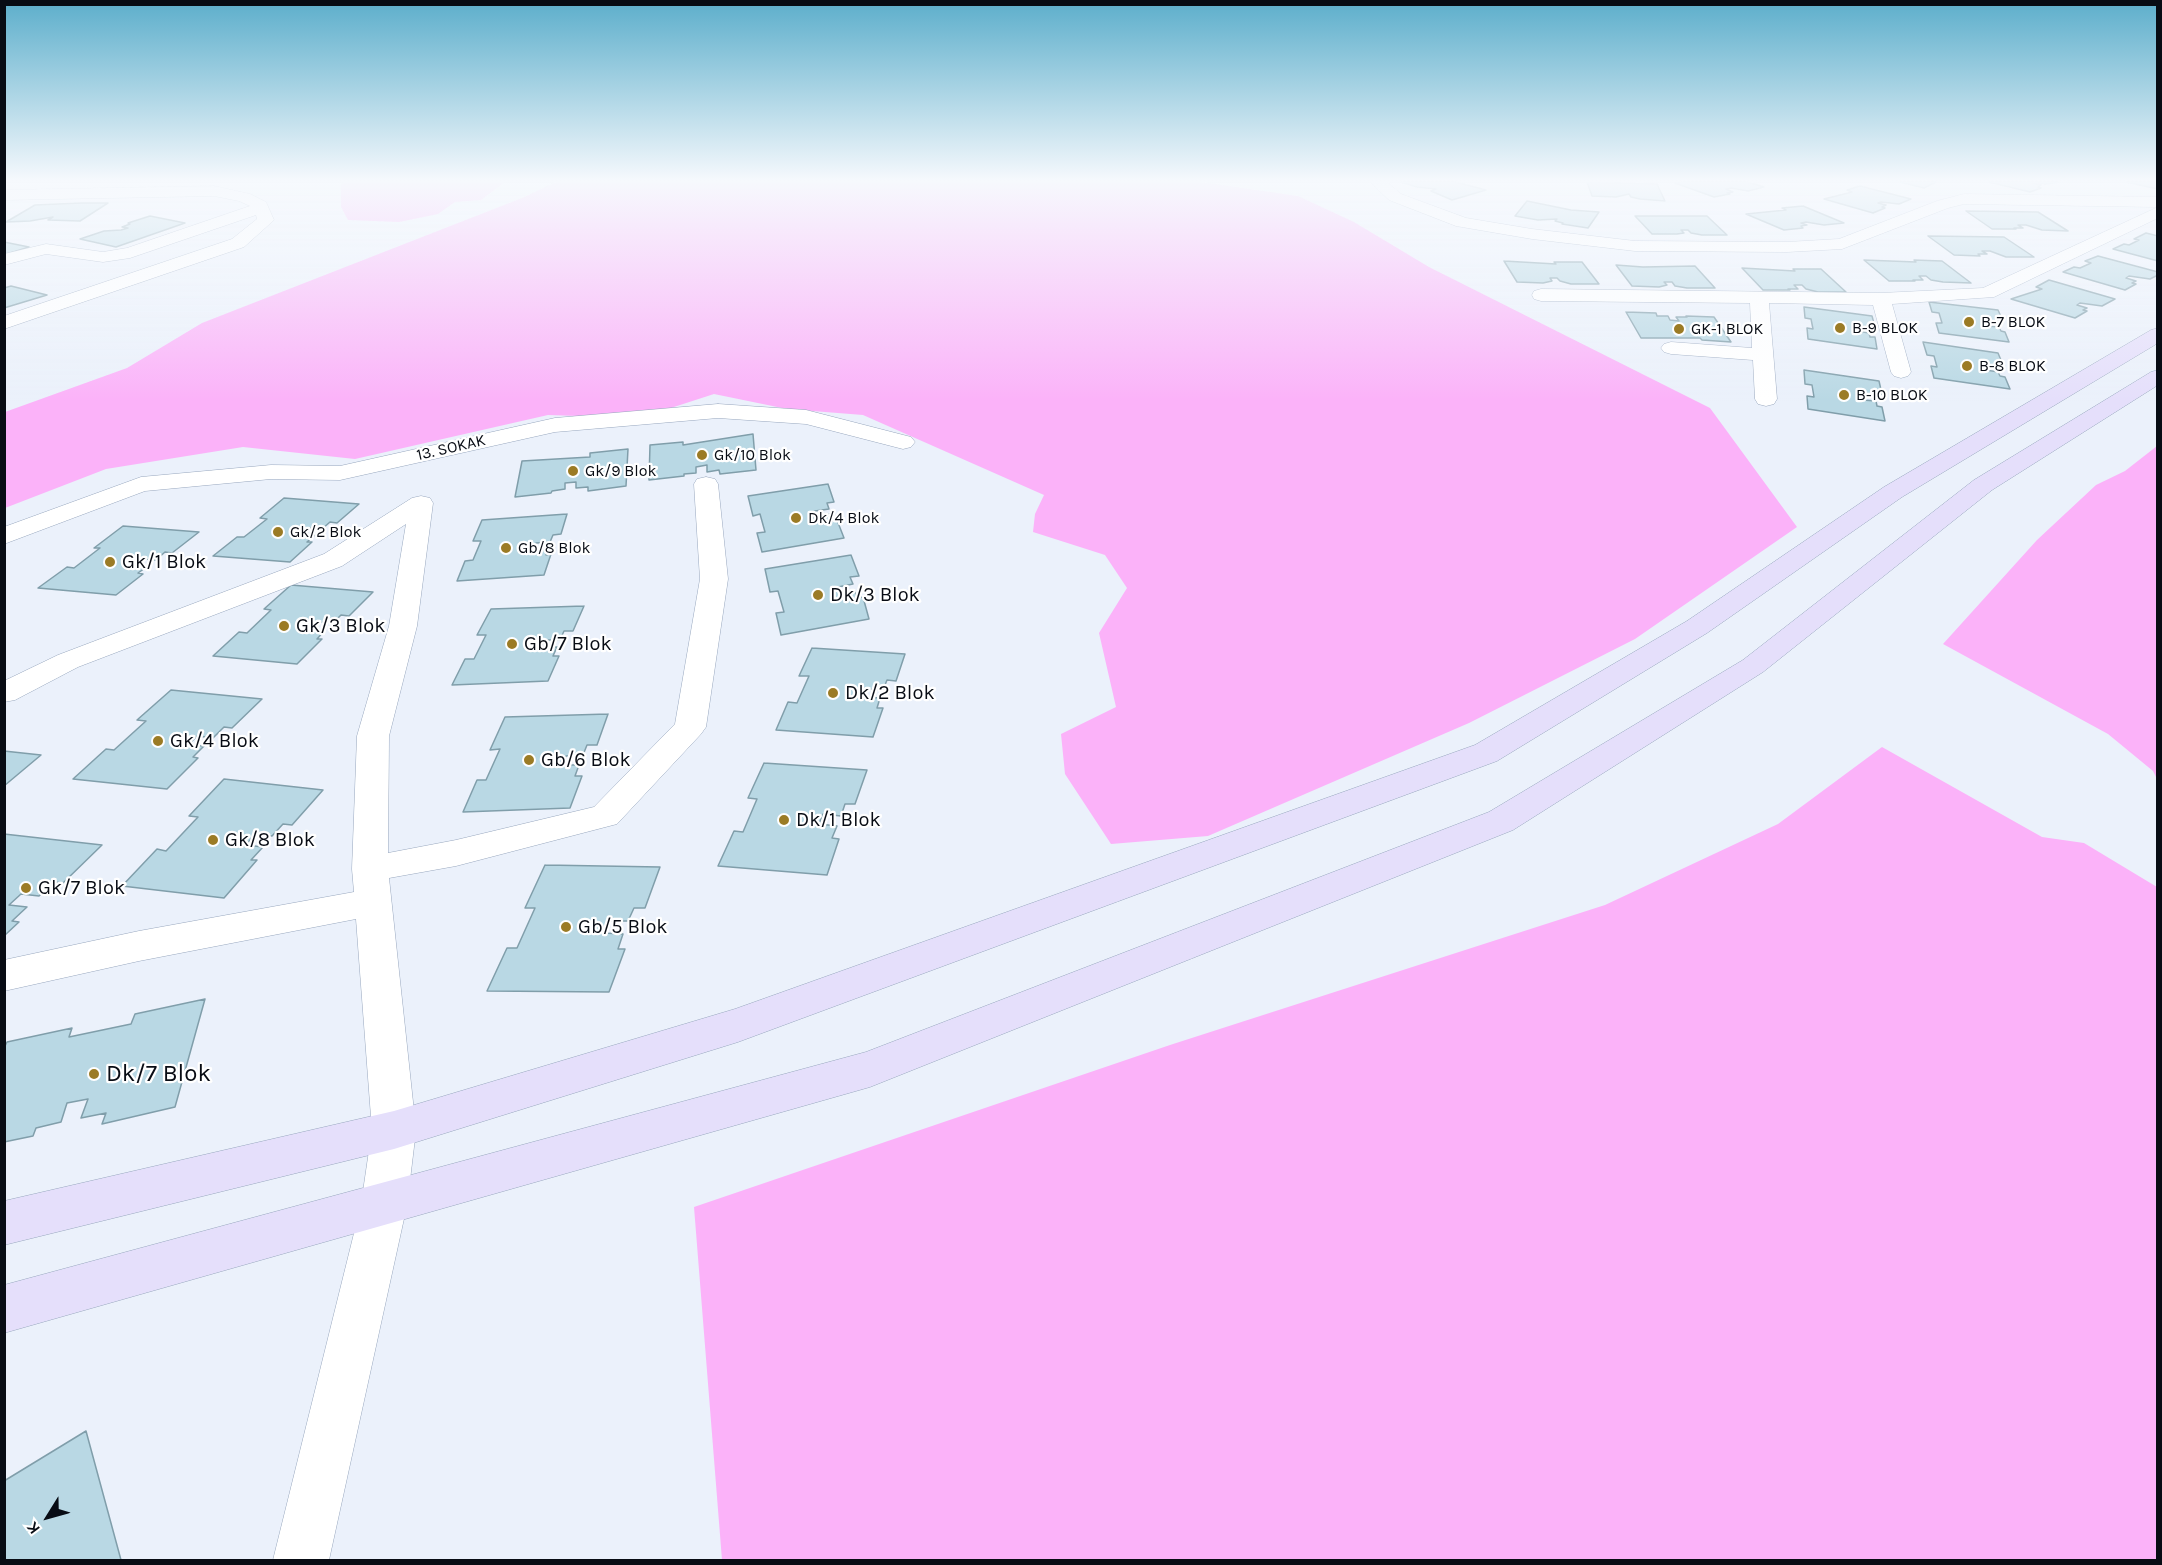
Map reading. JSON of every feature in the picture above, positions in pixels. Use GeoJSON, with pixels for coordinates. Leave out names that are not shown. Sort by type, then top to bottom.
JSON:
{"type":"FeatureCollection","features":[{"type":"Feature","properties":{"kind":"street"},"geometry":{"type":"LineString","coordinates":[[4,260],[23,255]]}},
{"type":"Feature","properties":{"kind":"street"},"geometry":{"type":"LineString","coordinates":[[90,255],[104,257],[120,255]]}},
{"type":"Feature","properties":{"kind":"street"},"geometry":{"type":"LineString","coordinates":[[4,322],[202,255]]}},
{"type":"Feature","properties":{"kind":"street"},"geometry":{"type":"LineString","coordinates":[[1542,295],[1881,299],[1987,293],[2067,255]]}},
{"type":"Feature","properties":{"kind":"street"},"geometry":{"type":"LineString","coordinates":[[4,276],[27,272]]}},
{"type":"Feature","properties":{"kind":"street"},"geometry":{"type":"LineString","coordinates":[[81,278],[114,285]]}},
{"type":"Feature","properties":{"kind":"street"},"geometry":{"type":"LineString","coordinates":[[1759,299],[1766,399]]}},
{"type":"Feature","properties":{"kind":"street"},"geometry":{"type":"LineString","coordinates":[[1881,299],[1901,372]]}},
{"type":"Feature","properties":{"kind":"street"},"geometry":{"type":"LineString","coordinates":[[4,1223],[394,1130],[738,1025],[1486,753],[1698,627],[1893,492],[2157,334]]}},
{"type":"Feature","properties":{"kind":"street"},"geometry":{"type":"LineString","coordinates":[[1671,348],[1763,355]]}},
{"type":"Feature","properties":{"kind":"street"},"geometry":{"type":"LineString","coordinates":[[4,1309],[870,1069],[1501,821],[1753,666],[1983,485],[2157,376]]}},
{"type":"Feature","properties":{"kind":"street","name":"13. SOKAK"},"geometry":{"type":"LineString","coordinates":[[4,536],[141,484],[271,472],[340,473],[555,425],[718,411],[806,417],[903,442]]}},
{"type":"Feature","properties":{"kind":"street"},"geometry":{"type":"LineString","coordinates":[[301,1560],[384,1205],[394,1130],[372,885],[373,736],[403,626],[416,547],[421,503],[407,458]]}},
{"type":"Feature","properties":{"kind":"street"},"geometry":{"type":"LineString","coordinates":[[4,976],[139,946],[372,885],[456,853],[605,816],[690,727],[714,579],[706,484]]}},
{"type":"Feature","properties":{"kind":"street"},"geometry":{"type":"LineString","coordinates":[[4,693],[68,661],[333,560],[421,503]]}},
{"type":"Feature","properties":{"kind":"shaded area"},"geometry":{"type":"Polygon","coordinates":[[[376,255],[1409,255],[1710,408],[1797,527],[1635,639],[1469,723],[1208,836],[1111,844],[1065,774],[1061,734],[1116,707],[1099,633],[1127,588],[1105,555],[1033,532],[1035,514],[1044,495],[863,415],[787,409],[714,394],[640,418],[548,415],[355,459],[243,447],[106,469],[5,508],[5,412],[127,368],[202,323],[376,255]]]}},
{"type":"Feature","properties":{"kind":"shaded area"},"geometry":{"type":"Polygon","coordinates":[[[2157,446],[2157,779],[2153,771],[2108,734],[1943,644],[2037,540],[2096,485],[2125,471],[2157,446]]]}},
{"type":"Feature","properties":{"kind":"shaded area"},"geometry":{"type":"Polygon","coordinates":[[[1882,747],[2042,837],[2084,843],[2157,887],[2157,1560],[722,1560],[694,1207],[1170,1045],[1605,905],[1778,824],[1882,747]]]}},
{"type":"Feature","properties":{"kind":"building"},"geometry":{"type":"Polygon","coordinates":[[[2001,255],[2034,257],[2006,257],[2001,255]]]}},
{"type":"Feature","properties":{"kind":"building"},"geometry":{"type":"Polygon","coordinates":[[[2136,255],[2158,255],[2158,261],[2136,255]]]}},
{"type":"Feature","properties":{"kind":"building"},"geometry":{"type":"Polygon","coordinates":[[[2098,256],[2158,272],[2158,275],[2150,279],[2129,276],[2126,278],[2136,281],[2132,283],[2136,284],[2125,290],[2063,272],[2091,263],[2085,261],[2098,256]]]}},
{"type":"Feature","properties":{"kind":"building"},"geometry":{"type":"Polygon","coordinates":[[[1864,260],[1942,261],[1971,283],[1943,282],[1931,280],[1926,276],[1919,276],[1923,280],[1889,281],[1864,260]]]}},
{"type":"Feature","properties":{"kind":"building"},"geometry":{"type":"Polygon","coordinates":[[[1504,261],[1556,264],[1554,262],[1582,262],[1599,284],[1571,284],[1557,278],[1550,278],[1552,281],[1543,283],[1517,282],[1504,261]]]}},
{"type":"Feature","properties":{"kind":"building"},"geometry":{"type":"Polygon","coordinates":[[[1616,265],[1695,266],[1715,288],[1687,288],[1675,286],[1672,282],[1664,282],[1667,285],[1659,287],[1632,286],[1616,265]]]}},
{"type":"Feature","properties":{"kind":"building"},"geometry":{"type":"Polygon","coordinates":[[[1742,268],[1795,271],[1793,269],[1821,269],[1846,292],[1818,292],[1806,289],[1802,285],[1794,285],[1798,289],[1763,290],[1742,268]]]}},
{"type":"Feature","properties":{"kind":"building"},"geometry":{"type":"Polygon","coordinates":[[[2049,280],[2115,299],[2102,306],[2080,303],[2077,305],[2087,308],[2083,310],[2087,311],[2075,318],[2011,299],[2042,289],[2036,287],[2049,280]]]}},
{"type":"Feature","properties":{"kind":"building"},"geometry":{"type":"Polygon","coordinates":[[[11,286],[47,295],[4,308],[4,288],[11,286]]]}},
{"type":"Feature","properties":{"kind":"building","name":"B-7 BLOK"},"geometry":{"type":"Polygon","coordinates":[[[1929,302],[1998,310],[2003,321],[1996,320],[1998,324],[1986,322],[1987,326],[1999,327],[2005,332],[2009,342],[1939,333],[1936,323],[1942,323],[1939,313],[1932,312],[1929,302]]]}},
{"type":"Feature","properties":{"kind":"building","name":"B-9 BLOK"},"geometry":{"type":"Polygon","coordinates":[[[1804,307],[1872,316],[1875,327],[1868,326],[1869,330],[1857,328],[1858,331],[1869,333],[1870,337],[1875,337],[1877,349],[1808,339],[1807,328],[1813,329],[1811,319],[1805,318],[1804,307]]]}},
{"type":"Feature","properties":{"kind":"building","name":"GK-1 BLOK"},"geometry":{"type":"Polygon","coordinates":[[[1626,312],[1656,313],[1657,316],[1668,316],[1670,320],[1679,321],[1676,317],[1714,317],[1731,342],[1700,338],[1641,338],[1626,312]]]}},
{"type":"Feature","properties":{"kind":"building","name":"B-8 BLOK"},"geometry":{"type":"Polygon","coordinates":[[[1923,342],[1998,353],[2003,365],[1995,364],[1997,368],[1985,366],[1986,370],[1998,372],[2000,376],[2005,377],[2010,389],[1934,378],[1931,366],[1937,367],[1934,356],[1927,355],[1923,342]]]}},
{"type":"Feature","properties":{"kind":"building","name":"B-10 BLOK"},"geometry":{"type":"Polygon","coordinates":[[[1804,370],[1879,381],[1882,394],[1875,393],[1876,398],[1863,396],[1863,400],[1876,401],[1877,406],[1882,407],[1885,421],[1808,409],[1807,396],[1814,397],[1812,385],[1805,384],[1804,370]]]}},
{"type":"Feature","properties":{"kind":"building","name":"Gk/10 Blok"},"geometry":{"type":"Polygon","coordinates":[[[753,434],[756,470],[720,474],[719,470],[707,472],[707,465],[696,467],[696,473],[649,480],[650,445],[683,442],[683,445],[753,434]]]}},
{"type":"Feature","properties":{"kind":"building","name":"Gk/9 Blok"},"geometry":{"type":"Polygon","coordinates":[[[628,449],[626,486],[588,491],[588,487],[576,488],[576,482],[565,483],[565,489],[551,493],[515,497],[522,461],[590,457],[590,453],[628,449]]]}},
{"type":"Feature","properties":{"kind":"building","name":"Dk/4 Blok"},"geometry":{"type":"Polygon","coordinates":[[[828,484],[834,502],[827,503],[829,509],[815,511],[817,517],[830,514],[832,521],[837,520],[844,538],[762,552],[757,533],[765,532],[760,514],[753,516],[748,496],[828,484]]]}},
{"type":"Feature","properties":{"kind":"building","name":"Gk/2 Blok"},"geometry":{"type":"Polygon","coordinates":[[[284,498],[359,504],[337,523],[330,522],[322,529],[309,528],[303,534],[315,535],[307,542],[312,542],[290,562],[213,556],[237,537],[244,537],[267,519],[260,518],[284,498]]]}},
{"type":"Feature","properties":{"kind":"building","name":"Gb/8 Blok"},"geometry":{"type":"Polygon","coordinates":[[[567,514],[561,534],[553,535],[550,542],[536,543],[534,549],[548,548],[546,555],[551,554],[544,575],[457,581],[465,561],[473,560],[481,541],[473,541],[482,520],[567,514]]]}},
{"type":"Feature","properties":{"kind":"building","name":"Gk/1 Blok"},"geometry":{"type":"Polygon","coordinates":[[[123,526],[199,532],[172,553],[165,552],[156,560],[143,559],[135,565],[148,566],[138,573],[143,574],[116,595],[38,588],[67,567],[74,568],[100,548],[94,548],[123,526]]]}},
{"type":"Feature","properties":{"kind":"building","name":"Dk/3 Blok"},"geometry":{"type":"Polygon","coordinates":[[[851,555],[859,576],[850,577],[853,584],[838,587],[840,593],[855,591],[857,598],[863,597],[869,619],[781,635],[776,613],[784,612],[778,591],[770,592],[765,569],[851,555]]]}},
{"type":"Feature","properties":{"kind":"building","name":"Gk/3 Blok"},"geometry":{"type":"Polygon","coordinates":[[[291,585],[373,592],[349,616],[341,615],[333,623],[319,622],[311,629],[325,630],[317,639],[322,639],[297,664],[213,656],[239,632],[247,633],[271,610],[264,609],[291,585]]]}},
{"type":"Feature","properties":{"kind":"building","name":"Gb/7 Blok"},"geometry":{"type":"Polygon","coordinates":[[[584,606],[573,631],[564,631],[560,640],[544,640],[541,647],[557,647],[553,656],[559,656],[548,681],[452,685],[465,659],[474,659],[486,635],[477,635],[491,609],[584,606]]]}},
{"type":"Feature","properties":{"kind":"building","name":"Dk/2 Blok"},"geometry":{"type":"Polygon","coordinates":[[[812,648],[905,654],[896,681],[887,680],[883,690],[867,689],[865,697],[880,698],[877,708],[883,708],[873,737],[776,730],[788,702],[797,703],[809,676],[799,676],[812,648]]]}},
{"type":"Feature","properties":{"kind":"building","name":"Gk/4 Blok"},"geometry":{"type":"Polygon","coordinates":[[[171,690],[262,699],[232,728],[224,727],[213,738],[197,736],[188,745],[204,746],[193,757],[198,758],[167,789],[73,779],[106,749],[114,750],[146,721],[137,720],[171,690]]]}},
{"type":"Feature","properties":{"kind":"building","name":"Gb/6 Blok"},"geometry":{"type":"Polygon","coordinates":[[[608,714],[597,745],[587,745],[583,755],[566,756],[562,765],[579,765],[575,776],[582,776],[570,808],[463,812],[477,780],[486,780],[500,749],[490,750],[505,717],[608,714]]]}},
{"type":"Feature","properties":{"kind":"building"},"geometry":{"type":"Polygon","coordinates":[[[4,751],[41,755],[4,786],[4,751]]]}},
{"type":"Feature","properties":{"kind":"building","name":"Dk/1 Blok"},"geometry":{"type":"Polygon","coordinates":[[[764,763],[867,770],[855,804],[845,804],[841,816],[823,814],[819,824],[837,826],[832,838],[839,839],[827,875],[718,866],[734,831],[743,832],[757,799],[748,798],[764,763]]]}},
{"type":"Feature","properties":{"kind":"building","name":"Gk/8 Blok"},"geometry":{"type":"Polygon","coordinates":[[[224,779],[323,790],[292,825],[283,824],[272,836],[255,834],[246,845],[263,847],[251,860],[257,860],[224,898],[122,886],[157,849],[166,851],[198,817],[189,816],[224,779]]]}},
{"type":"Feature","properties":{"kind":"building","name":"Gk/7 Blok"},"geometry":{"type":"Polygon","coordinates":[[[4,834],[102,845],[63,883],[53,882],[39,896],[21,894],[9,905],[27,907],[12,921],[19,922],[4,936],[4,834]]]}},
{"type":"Feature","properties":{"kind":"building","name":"Gb/5 Blok"},"geometry":{"type":"Polygon","coordinates":[[[545,865],[660,867],[645,908],[634,908],[628,921],[608,921],[603,933],[623,934],[618,949],[625,949],[609,992],[487,991],[507,948],[517,948],[535,908],[525,908],[545,865]]]}},
{"type":"Feature","properties":{"kind":"building","name":"Dk/7 Blok"},"geometry":{"type":"Polygon","coordinates":[[[205,999],[175,1107],[102,1124],[106,1113],[81,1118],[88,1099],[67,1103],[61,1122],[36,1128],[33,1136],[4,1142],[4,1048],[7,1042],[72,1028],[69,1037],[131,1024],[135,1014],[205,999]]]}},
{"type":"Feature","properties":{"kind":"building"},"geometry":{"type":"Polygon","coordinates":[[[86,1431],[121,1560],[4,1560],[4,1481],[86,1431]]]}},
{"type":"Feature","properties":{"kind":"place","name":"B-7 BLOK"},"geometry":{"type":"Point","coordinates":[1969,322]}},
{"type":"Feature","properties":{"kind":"place","name":"B-9 BLOK"},"geometry":{"type":"Point","coordinates":[1840,328]}},
{"type":"Feature","properties":{"kind":"place","name":"GK-1 BLOK"},"geometry":{"type":"Point","coordinates":[1679,329]}},
{"type":"Feature","properties":{"kind":"place","name":"B-8 BLOK"},"geometry":{"type":"Point","coordinates":[1967,366]}},
{"type":"Feature","properties":{"kind":"place","name":"B-10 BLOK"},"geometry":{"type":"Point","coordinates":[1844,395]}},
{"type":"Feature","properties":{"kind":"place","name":"Gk/10 Blok"},"geometry":{"type":"Point","coordinates":[702,455]}},
{"type":"Feature","properties":{"kind":"place","name":"Gk/9 Blok"},"geometry":{"type":"Point","coordinates":[573,471]}},
{"type":"Feature","properties":{"kind":"place","name":"Dk/4 Blok"},"geometry":{"type":"Point","coordinates":[796,518]}},
{"type":"Feature","properties":{"kind":"place","name":"Gk/2 Blok"},"geometry":{"type":"Point","coordinates":[278,532]}},
{"type":"Feature","properties":{"kind":"place","name":"Gb/8 Blok"},"geometry":{"type":"Point","coordinates":[506,548]}},
{"type":"Feature","properties":{"kind":"place","name":"Gk/1 Blok"},"geometry":{"type":"Point","coordinates":[110,562]}},
{"type":"Feature","properties":{"kind":"place","name":"Dk/3 Blok"},"geometry":{"type":"Point","coordinates":[818,595]}},
{"type":"Feature","properties":{"kind":"place","name":"Gk/3 Blok"},"geometry":{"type":"Point","coordinates":[284,626]}},
{"type":"Feature","properties":{"kind":"place","name":"Gb/7 Blok"},"geometry":{"type":"Point","coordinates":[512,644]}},
{"type":"Feature","properties":{"kind":"place","name":"Dk/2 Blok"},"geometry":{"type":"Point","coordinates":[833,693]}},
{"type":"Feature","properties":{"kind":"place","name":"Gk/4 Blok"},"geometry":{"type":"Point","coordinates":[158,741]}},
{"type":"Feature","properties":{"kind":"place","name":"Gb/6 Blok"},"geometry":{"type":"Point","coordinates":[529,760]}},
{"type":"Feature","properties":{"kind":"place","name":"Dk/1 Blok"},"geometry":{"type":"Point","coordinates":[784,820]}},
{"type":"Feature","properties":{"kind":"place","name":"Gk/8 Blok"},"geometry":{"type":"Point","coordinates":[213,840]}},
{"type":"Feature","properties":{"kind":"place","name":"Gk/7 Blok"},"geometry":{"type":"Point","coordinates":[26,888]}},
{"type":"Feature","properties":{"kind":"place","name":"Gb/5 Blok"},"geometry":{"type":"Point","coordinates":[566,927]}},
{"type":"Feature","properties":{"kind":"place","name":"Dk/7 Blok"},"geometry":{"type":"Point","coordinates":[94,1074]}}]}
